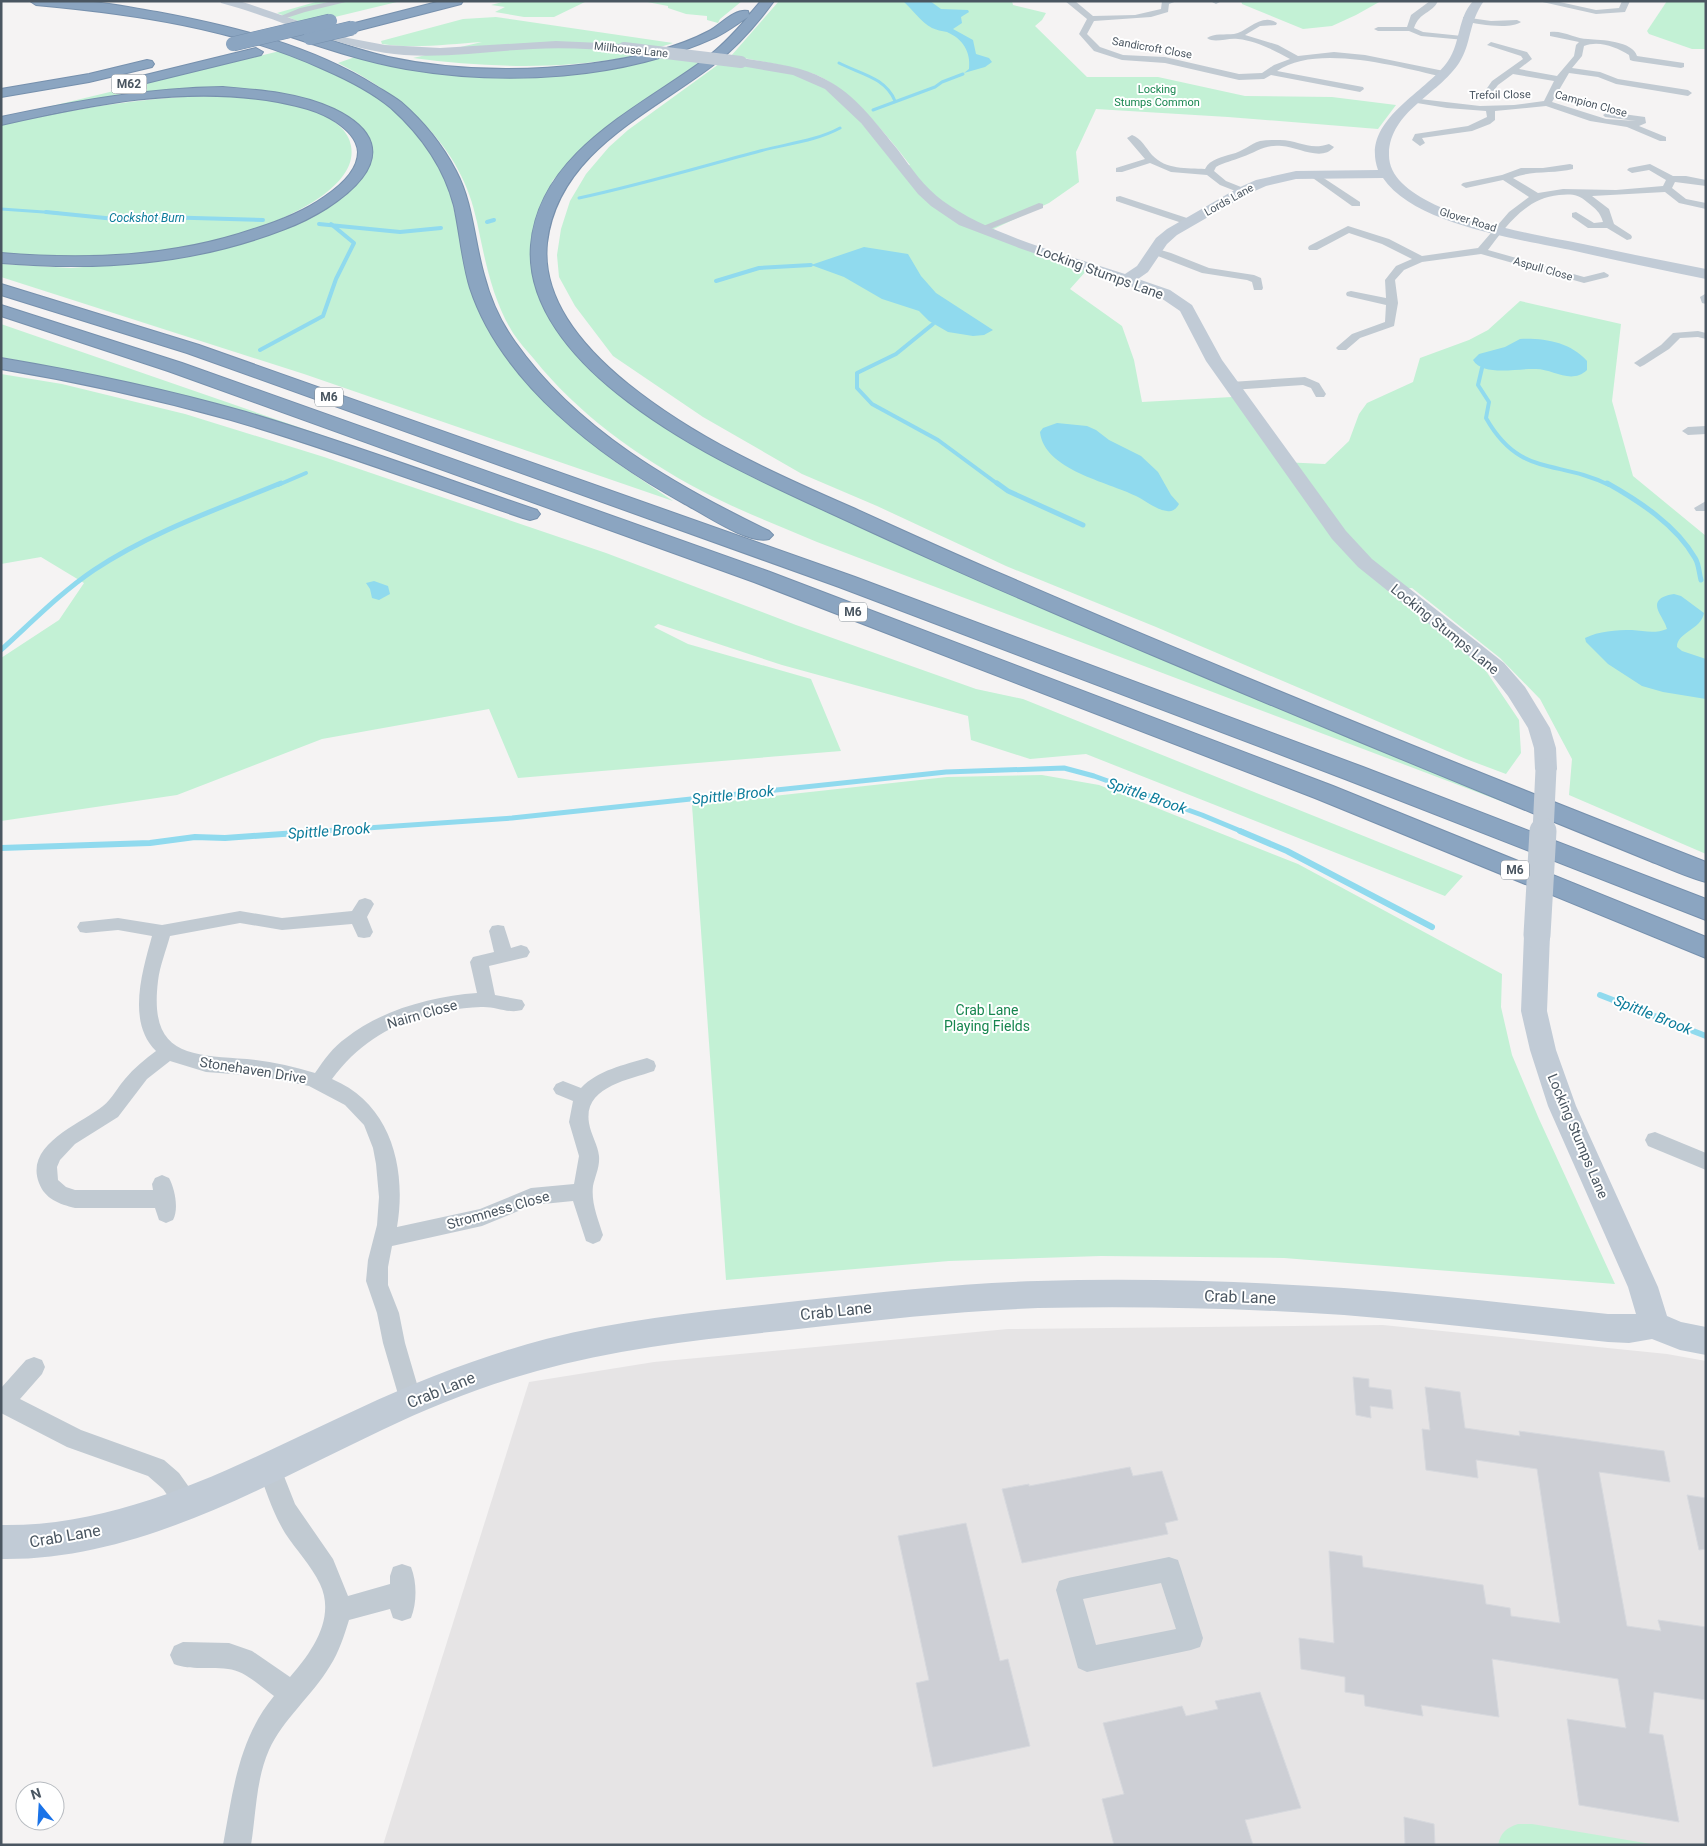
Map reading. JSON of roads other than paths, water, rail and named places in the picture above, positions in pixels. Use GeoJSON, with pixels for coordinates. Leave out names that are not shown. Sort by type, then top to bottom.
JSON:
{"type":"FeatureCollection","features":[{"type":"Feature","properties":{"kind":"highway"},"geometry":{"type":"LineString","coordinates":[[36,1],[143,14],[238,34],[289,49],[334,68],[360,82],[395,106],[427,137],[451,175],[458,194],[470,253],[484,301],[506,341],[524,368],[558,405],[591,432],[665,484],[760,534],[1354,773]]}},
{"type":"Feature","properties":{"kind":"highway"},"geometry":{"type":"LineString","coordinates":[[145,1],[175,6]]}},
{"type":"Feature","properties":{"kind":"highway"},"geometry":{"type":"LineString","coordinates":[[334,22],[418,1]]}},
{"type":"Feature","properties":{"kind":"highway","name":"M62"},"geometry":{"type":"LineString","coordinates":[[1,106],[334,22],[430,1]]}},
{"type":"Feature","properties":{"kind":"highway","name":"M62"},"geometry":{"type":"LineString","coordinates":[[1,114],[457,1]]}},
{"type":"Feature","properties":{"kind":"highway"},"geometry":{"type":"LineString","coordinates":[[242,19],[395,63],[468,72],[527,73],[592,68],[676,49],[725,28],[758,1]]}},
{"type":"Feature","properties":{"kind":"highway"},"geometry":{"type":"LineString","coordinates":[[768,1],[724,50],[634,114],[588,151],[566,175],[550,203],[541,228],[538,250],[540,272],[547,297],[558,318],[578,347],[598,368],[640,402],[709,447],[814,499],[1187,661],[1489,786],[1706,873]]}},
{"type":"Feature","properties":{"kind":"highway"},"geometry":{"type":"LineString","coordinates":[[194,53],[237,46]]}},
{"type":"Feature","properties":{"kind":"highway"},"geometry":{"type":"LineString","coordinates":[[1,92],[90,78],[156,62]]}},
{"type":"Feature","properties":{"kind":"highway"},"geometry":{"type":"LineString","coordinates":[[1,121],[74,106],[131,98],[192,92],[251,94],[284,98],[329,112],[351,126],[360,136],[365,151],[362,167],[347,186],[332,199],[287,224],[235,241],[192,252],[128,261],[64,263],[1,258]]}},
{"type":"Feature","properties":{"kind":"highway","name":"M6"},"geometry":{"type":"LineString","coordinates":[[1,289],[193,348],[722,536],[1354,773],[1706,910]]}},
{"type":"Feature","properties":{"kind":"highway","name":"M6"},"geometry":{"type":"LineString","coordinates":[[1,310],[175,367],[762,577],[1324,792],[1706,948]]}},
{"type":"Feature","properties":{"kind":"highway"},"geometry":{"type":"LineString","coordinates":[[1,362],[88,378],[199,406],[320,443],[685,566],[1324,792]]}},
{"type":"Feature","properties":{"kind":"street","name":"Millhouse Lane"},"geometry":{"type":"LineString","coordinates":[[224,1],[356,44],[397,51],[429,52],[574,44],[741,62],[804,74],[829,86],[848,102],[936,204],[964,222],[981,229]]}},
{"type":"Feature","properties":{"kind":"street"},"geometry":{"type":"LineString","coordinates":[[280,18],[303,10],[346,1]]}},
{"type":"Feature","properties":{"kind":"street"},"geometry":{"type":"LineString","coordinates":[[1069,1],[1078,6],[1091,19]]}},
{"type":"Feature","properties":{"kind":"street","name":"Sandicroft Close"},"geometry":{"type":"LineString","coordinates":[[1173,1],[1165,2],[1165,10],[1151,15],[1091,19],[1083,34],[1098,50],[1122,57],[1165,60],[1239,77],[1258,77],[1297,59],[1322,56],[1349,56],[1381,60],[1444,74]]}},
{"type":"Feature","properties":{"kind":"street"},"geometry":{"type":"LineString","coordinates":[[1410,29],[1414,17],[1433,4],[1434,1]]}},
{"type":"Feature","properties":{"kind":"street"},"geometry":{"type":"LineString","coordinates":[[1386,174],[1382,154],[1386,137],[1401,112],[1444,74],[1457,55],[1466,18],[1472,7],[1479,1]]}},
{"type":"Feature","properties":{"kind":"street"},"geometry":{"type":"LineString","coordinates":[[1542,1],[1593,15],[1622,10],[1626,1]]}},
{"type":"Feature","properties":{"kind":"street"},"geometry":{"type":"LineString","coordinates":[[1466,18],[1491,22],[1518,22]]}},
{"type":"Feature","properties":{"kind":"street"},"geometry":{"type":"LineString","coordinates":[[1238,36],[1258,24],[1273,23]]}},
{"type":"Feature","properties":{"kind":"street"},"geometry":{"type":"LineString","coordinates":[[1378,29],[1410,29],[1421,34],[1462,38]]}},
{"type":"Feature","properties":{"kind":"street"},"geometry":{"type":"LineString","coordinates":[[1554,34],[1585,42],[1608,43],[1626,48],[1633,54],[1633,58],[1681,65]]}},
{"type":"Feature","properties":{"kind":"street"},"geometry":{"type":"LineString","coordinates":[[1211,38],[1238,36],[1275,47],[1297,59]]}},
{"type":"Feature","properties":{"kind":"street","name":"Trefoil Close"},"geometry":{"type":"LineString","coordinates":[[1414,100],[1456,106],[1490,108],[1524,108],[1547,104],[1559,79],[1578,56],[1580,45],[1585,42]]}},
{"type":"Feature","properties":{"kind":"street"},"geometry":{"type":"LineString","coordinates":[[1480,86],[1489,90],[1528,59],[1524,54],[1492,46]]}},
{"type":"Feature","properties":{"kind":"street"},"geometry":{"type":"LineString","coordinates":[[1567,70],[1600,75],[1616,81],[1688,93]]}},
{"type":"Feature","properties":{"kind":"street"},"geometry":{"type":"LineString","coordinates":[[1513,71],[1559,79]]}},
{"type":"Feature","properties":{"kind":"street","name":"Sandicroft Close"},"geometry":{"type":"LineString","coordinates":[[1268,72],[1305,80],[1332,81],[1360,89]]}},
{"type":"Feature","properties":{"kind":"street","name":"Campion Close"},"geometry":{"type":"LineString","coordinates":[[1547,104],[1598,120],[1631,126],[1664,140]]}},
{"type":"Feature","properties":{"kind":"street"},"geometry":{"type":"LineString","coordinates":[[1416,137],[1470,128],[1488,122],[1492,118],[1490,108]]}},
{"type":"Feature","properties":{"kind":"street","name":"Campion Close"},"geometry":{"type":"LineString","coordinates":[[1608,115],[1642,120],[1641,123],[1631,126]]}},
{"type":"Feature","properties":{"kind":"street"},"geometry":{"type":"LineString","coordinates":[[1132,136],[1151,160],[1172,168],[1209,172],[1223,183],[1243,191]]}},
{"type":"Feature","properties":{"kind":"street"},"geometry":{"type":"LineString","coordinates":[[1209,172],[1212,165],[1219,161],[1240,155],[1261,144],[1283,143],[1309,150],[1326,150],[1329,146]]}},
{"type":"Feature","properties":{"kind":"street"},"geometry":{"type":"LineString","coordinates":[[1119,170],[1151,160]]}},
{"type":"Feature","properties":{"kind":"street"},"geometry":{"type":"LineString","coordinates":[[1511,164],[1522,171]]}},
{"type":"Feature","properties":{"kind":"street"},"geometry":{"type":"LineString","coordinates":[[1632,170],[1650,167],[1671,179],[1686,179],[1706,183]]}},
{"type":"Feature","properties":{"kind":"street"},"geometry":{"type":"LineString","coordinates":[[1479,193],[1466,185],[1505,177],[1522,171],[1568,170]]}},
{"type":"Feature","properties":{"kind":"street"},"geometry":{"type":"LineString","coordinates":[[1313,174],[1356,204]]}},
{"type":"Feature","properties":{"kind":"street","name":"Lords Lane"},"geometry":{"type":"LineString","coordinates":[[1128,280],[1143,268],[1161,241],[1189,222],[1243,191],[1261,183],[1279,178],[1313,174],[1386,174]]}},
{"type":"Feature","properties":{"kind":"street","name":"Glover Road"},"geometry":{"type":"LineString","coordinates":[[1386,174],[1402,191],[1432,208],[1454,217],[1498,230],[1706,274]]}},
{"type":"Feature","properties":{"kind":"street"},"geometry":{"type":"LineString","coordinates":[[1505,177],[1537,197]]}},
{"type":"Feature","properties":{"kind":"street"},"geometry":{"type":"LineString","coordinates":[[1667,189],[1671,179]]}},
{"type":"Feature","properties":{"kind":"street"},"geometry":{"type":"LineString","coordinates":[[1342,348],[1356,336],[1390,324],[1392,302],[1390,280],[1400,268],[1420,259],[1481,251],[1520,207],[1537,197],[1556,193],[1667,189],[1684,201],[1706,206]]}},
{"type":"Feature","properties":{"kind":"street"},"geometry":{"type":"LineString","coordinates":[[1582,193],[1605,211],[1609,225]]}},
{"type":"Feature","properties":{"kind":"street"},"geometry":{"type":"LineString","coordinates":[[1120,199],[1189,222]]}},
{"type":"Feature","properties":{"kind":"street"},"geometry":{"type":"LineString","coordinates":[[981,229],[1039,206]]}},
{"type":"Feature","properties":{"kind":"street"},"geometry":{"type":"LineString","coordinates":[[1576,215],[1592,226],[1609,225],[1627,237]]}},
{"type":"Feature","properties":{"kind":"street","name":"Locking Stumps Lane"},"geometry":{"type":"LineString","coordinates":[[981,229],[1128,280],[1164,294],[1186,308],[1214,361],[1339,535],[1365,563],[1497,668],[1518,692],[1539,728],[1545,748],[1546,769],[1534,1011],[1542,1050],[1562,1106],[1644,1287],[1651,1310],[1653,1325]]}},
{"type":"Feature","properties":{"kind":"street"},"geometry":{"type":"LineString","coordinates":[[1313,248],[1348,229],[1382,239],[1401,247],[1420,259]]}},
{"type":"Feature","properties":{"kind":"street","name":"Aspull Close"},"geometry":{"type":"LineString","coordinates":[[1481,251],[1584,280],[1604,275]]}},
{"type":"Feature","properties":{"kind":"street"},"geometry":{"type":"LineString","coordinates":[[1154,252],[1173,256],[1206,270],[1248,276],[1257,280],[1258,288]]}},
{"type":"Feature","properties":{"kind":"street"},"geometry":{"type":"LineString","coordinates":[[1351,294],[1392,302]]}},
{"type":"Feature","properties":{"kind":"street"},"geometry":{"type":"LineString","coordinates":[[1640,363],[1666,347],[1677,335],[1702,335],[1706,322]]}},
{"type":"Feature","properties":{"kind":"street"},"geometry":{"type":"LineString","coordinates":[[1231,386],[1305,381],[1315,386],[1320,394]]}},
{"type":"Feature","properties":{"kind":"street"},"geometry":{"type":"LineString","coordinates":[[1280,382],[1288,394]]}},
{"type":"Feature","properties":{"kind":"street"},"geometry":{"type":"LineString","coordinates":[[1688,431],[1706,430]]}},
{"type":"Feature","properties":{"kind":"street"},"geometry":{"type":"LineString","coordinates":[[86,927],[118,924],[162,932],[240,917],[282,924],[362,918]]}},
{"type":"Feature","properties":{"kind":"street"},"geometry":{"type":"LineString","coordinates":[[487,1000],[479,962],[513,954],[498,931]]}},
{"type":"Feature","properties":{"kind":"street","name":"Stonehaven Drive"},"geometry":{"type":"LineString","coordinates":[[162,932],[152,967],[149,996],[155,1034],[169,1051],[182,1058],[196,1062],[258,1068],[319,1081],[354,1101],[365,1111],[377,1132],[385,1160],[389,1207],[377,1267],[377,1282],[388,1314],[411,1401]]}},
{"type":"Feature","properties":{"kind":"street","name":"Nairn Close"},"geometry":{"type":"LineString","coordinates":[[319,1081],[352,1042],[378,1026],[438,1007],[487,1000],[516,1005]]}},
{"type":"Feature","properties":{"kind":"street"},"geometry":{"type":"LineString","coordinates":[[164,1199],[75,1199],[64,1197],[50,1184],[47,1176],[51,1160],[63,1142],[110,1111],[137,1077],[169,1051]]}},
{"type":"Feature","properties":{"kind":"street"},"geometry":{"type":"LineString","coordinates":[[593,1235],[585,1211],[582,1192],[589,1163],[588,1153],[579,1125],[581,1105],[584,1097],[592,1088],[602,1082],[614,1076],[647,1066]]}},
{"type":"Feature","properties":{"kind":"street"},"geometry":{"type":"LineString","coordinates":[[563,1089],[584,1097]]}},
{"type":"Feature","properties":{"kind":"street"},"geometry":{"type":"LineString","coordinates":[[1655,1140],[1706,1162]]}},
{"type":"Feature","properties":{"kind":"street","name":"Stromness Close"},"geometry":{"type":"LineString","coordinates":[[384,1239],[482,1217],[531,1197],[582,1192]]}},
{"type":"Feature","properties":{"kind":"street","name":"Crab Lane"},"geometry":{"type":"LineString","coordinates":[[1,1542],[22,1543],[93,1532],[141,1520],[188,1505],[270,1469],[411,1401],[493,1369],[599,1341],[699,1325],[963,1298],[1081,1294],[1263,1297],[1413,1308],[1608,1328],[1629,1329],[1653,1325]]}},
{"type":"Feature","properties":{"kind":"street"},"geometry":{"type":"LineString","coordinates":[[1653,1325],[1680,1336],[1706,1341]]}},
{"type":"Feature","properties":{"kind":"street"},"geometry":{"type":"LineString","coordinates":[[34,1367],[2,1402],[75,1439],[156,1468],[171,1481],[188,1505]]}},
{"type":"Feature","properties":{"kind":"street"},"geometry":{"type":"LineString","coordinates":[[237,1845],[251,1766],[257,1745],[267,1726],[326,1648],[336,1623],[336,1597],[327,1569],[294,1526],[270,1469]]}},
{"type":"Feature","properties":{"kind":"street"},"geometry":{"type":"LineString","coordinates":[[1169,1569],[1191,1638],[1087,1659],[1068,1590],[1169,1569]]}},
{"type":"Feature","properties":{"kind":"street"},"geometry":{"type":"LineString","coordinates":[[337,1611],[402,1593]]}},
{"type":"Feature","properties":{"kind":"street"},"geometry":{"type":"LineString","coordinates":[[183,1654],[229,1656],[243,1660],[293,1694]]}},
{"type":"Feature","properties":{"kind":"water"},"geometry":{"type":"Polygon","coordinates":[[[903,1],[930,1],[941,9],[968,10],[969,12],[961,17],[962,23],[953,29],[973,40],[976,54],[989,58],[992,62],[985,67],[964,73],[969,69],[969,57],[962,42],[947,32],[932,28],[920,19],[903,1]]]}},
{"type":"Feature","properties":{"kind":"water"},"geometry":{"type":"Polygon","coordinates":[[[864,247],[908,254],[921,276],[936,293],[993,330],[984,335],[973,336],[948,332],[929,321],[919,311],[882,299],[844,277],[811,265],[864,247]]]}},
{"type":"Feature","properties":{"kind":"water"},"geometry":{"type":"Polygon","coordinates":[[[1520,339],[1538,339],[1565,345],[1587,361],[1587,370],[1575,376],[1568,376],[1536,369],[1493,370],[1478,365],[1473,360],[1479,354],[1505,347],[1520,339]]]}},
{"type":"Feature","properties":{"kind":"water"},"geometry":{"type":"Polygon","coordinates":[[[1057,423],[1087,426],[1109,440],[1141,456],[1158,472],[1171,495],[1179,504],[1178,506],[1171,511],[1159,509],[1136,496],[1094,480],[1065,465],[1053,456],[1044,445],[1040,432],[1043,428],[1057,423]]]}},
{"type":"Feature","properties":{"kind":"water"},"geometry":{"type":"Polygon","coordinates":[[[374,581],[388,586],[390,594],[379,600],[372,598],[366,583],[374,581]]]}},
{"type":"Feature","properties":{"kind":"water"},"geometry":{"type":"Polygon","coordinates":[[[1674,594],[1681,596],[1704,613],[1699,623],[1681,638],[1677,647],[1682,651],[1706,659],[1706,699],[1663,692],[1642,686],[1608,664],[1586,642],[1585,638],[1608,631],[1632,630],[1654,632],[1667,629],[1657,604],[1664,596],[1674,594]]]}},
{"type":"Feature","properties":{"kind":"waterway"},"geometry":{"type":"LineString","coordinates":[[839,63],[878,81],[891,93],[895,101]]}},
{"type":"Feature","properties":{"kind":"waterway"},"geometry":{"type":"LineString","coordinates":[[873,110],[935,87],[942,82],[963,74]]}},
{"type":"Feature","properties":{"kind":"waterway"},"geometry":{"type":"LineString","coordinates":[[579,198],[811,139],[840,128]]}},
{"type":"Feature","properties":{"kind":"waterway","name":"Cockshot Burn"},"geometry":{"type":"LineString","coordinates":[[1,209],[51,213]]}},
{"type":"Feature","properties":{"kind":"waterway","name":"Cockshot Burn"},"geometry":{"type":"LineString","coordinates":[[46,212],[51,213]]}},
{"type":"Feature","properties":{"kind":"waterway","name":"Cockshot Burn"},"geometry":{"type":"LineString","coordinates":[[51,213],[58,213]]}},
{"type":"Feature","properties":{"kind":"waterway","name":"Cockshot Burn"},"geometry":{"type":"LineString","coordinates":[[51,213],[125,220],[159,217],[263,220]]}},
{"type":"Feature","properties":{"kind":"waterway"},"geometry":{"type":"LineString","coordinates":[[487,222],[494,220]]}},
{"type":"Feature","properties":{"kind":"waterway"},"geometry":{"type":"LineString","coordinates":[[319,224],[333,225]]}},
{"type":"Feature","properties":{"kind":"waterway","name":"Cockshot Burn"},"geometry":{"type":"LineString","coordinates":[[260,350],[323,316],[336,279],[354,243],[333,225]]}},
{"type":"Feature","properties":{"kind":"waterway"},"geometry":{"type":"LineString","coordinates":[[333,225],[400,232],[441,228]]}},
{"type":"Feature","properties":{"kind":"waterway"},"geometry":{"type":"LineString","coordinates":[[716,281],[759,268],[811,265]]}},
{"type":"Feature","properties":{"kind":"waterway"},"geometry":{"type":"LineString","coordinates":[[933,324],[896,354],[857,373],[857,388],[872,404],[938,440],[999,485]]}},
{"type":"Feature","properties":{"kind":"waterway"},"geometry":{"type":"LineString","coordinates":[[1482,368],[1478,385],[1489,402],[1486,418],[1499,437],[1512,450],[1526,459],[1590,477],[1609,485]]}},
{"type":"Feature","properties":{"kind":"waterway"},"geometry":{"type":"LineString","coordinates":[[278,485],[306,473]]}},
{"type":"Feature","properties":{"kind":"waterway"},"geometry":{"type":"LineString","coordinates":[[1,650],[69,588],[116,556],[185,522],[281,483]]}},
{"type":"Feature","properties":{"kind":"waterway"},"geometry":{"type":"LineString","coordinates":[[997,483],[1008,491],[1083,525]]}},
{"type":"Feature","properties":{"kind":"waterway"},"geometry":{"type":"LineString","coordinates":[[1607,483],[1644,506],[1678,535],[1696,560],[1701,580]]}},
{"type":"Feature","properties":{"kind":"waterway","name":"Spittle Brook"},"geometry":{"type":"LineString","coordinates":[[308,832],[512,818],[946,772],[1064,768],[1094,776],[1243,832]]}},
{"type":"Feature","properties":{"kind":"waterway","name":"Spittle Brook"},"geometry":{"type":"LineString","coordinates":[[1,848],[150,843],[195,837],[225,838],[326,831]]}},
{"type":"Feature","properties":{"kind":"waterway","name":"Spittle Brook"},"geometry":{"type":"LineString","coordinates":[[1240,831],[1287,851],[1432,927]]}},
{"type":"Feature","properties":{"kind":"waterway","name":"Spittle Brook"},"geometry":{"type":"LineString","coordinates":[[1600,995],[1706,1036]]}},
{"type":"Feature","properties":{"kind":"park label","name":"Locking Stumps Common"},"geometry":{"type":"Point","coordinates":[1157,95]}},
{"type":"Feature","properties":{"kind":"park label","name":"Crab Lane Playing Fields"},"geometry":{"type":"Point","coordinates":[987,1018]}}]}
